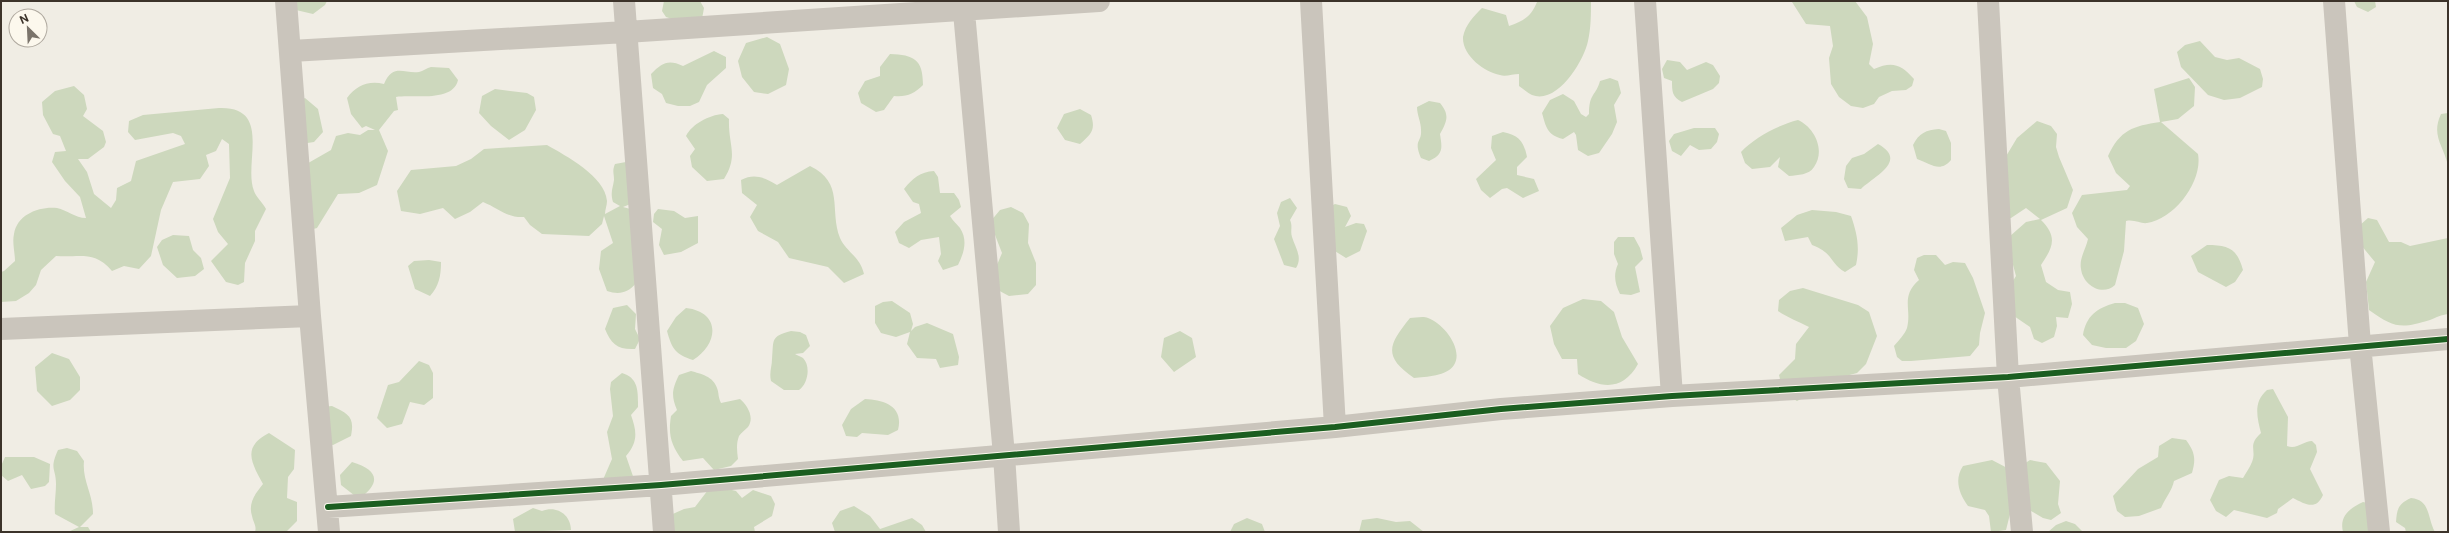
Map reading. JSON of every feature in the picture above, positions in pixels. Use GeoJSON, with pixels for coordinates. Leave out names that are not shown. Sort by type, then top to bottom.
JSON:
{"type":"FeatureCollection","features":[{"type":"Feature","properties":{"kind":"street"},"geometry":{"type":"LineString","coordinates":[[286,1],[310,316],[328,507],[328,532]]}},
{"type":"Feature","properties":{"kind":"street"},"geometry":{"type":"LineString","coordinates":[[624,1],[664,532]]}},
{"type":"Feature","properties":{"kind":"street"},"geometry":{"type":"LineString","coordinates":[[291,51],[626,32],[963,6],[1099,1]]}},
{"type":"Feature","properties":{"kind":"street"},"geometry":{"type":"LineString","coordinates":[[1311,1],[1335,427]]}},
{"type":"Feature","properties":{"kind":"street"},"geometry":{"type":"LineString","coordinates":[[1645,1],[1672,396]]}},
{"type":"Feature","properties":{"kind":"street"},"geometry":{"type":"LineString","coordinates":[[1988,1],[2008,377],[2022,532]]}},
{"type":"Feature","properties":{"kind":"street"},"geometry":{"type":"LineString","coordinates":[[2334,1],[2360,345],[2379,532]]}},
{"type":"Feature","properties":{"kind":"street"},"geometry":{"type":"LineString","coordinates":[[963,6],[1004,455],[1009,532]]}},
{"type":"Feature","properties":{"kind":"street"},"geometry":{"type":"LineString","coordinates":[[1,329],[310,316]]}},
{"type":"Feature","properties":{"kind":"street"},"geometry":{"type":"LineString","coordinates":[[328,507],[661,486],[1335,427],[1501,409],[1672,396],[2008,377],[2360,345],[2448,339]]}},
{"type":"Feature","properties":{"kind":"green space"},"geometry":{"type":"Polygon","coordinates":[[[292,1],[327,1],[325,5],[313,14],[296,10],[292,1]]]}},
{"type":"Feature","properties":{"kind":"green space"},"geometry":{"type":"Polygon","coordinates":[[[664,1],[700,1],[704,8],[702,19],[684,23],[666,17],[662,11],[664,1]]]}},
{"type":"Feature","properties":{"kind":"green space"},"geometry":{"type":"Polygon","coordinates":[[[1591,1],[1589,36],[1581,59],[1575,70],[1560,88],[1551,94],[1541,96],[1532,95],[1519,86],[1519,74],[1502,76],[1487,70],[1475,62],[1466,50],[1463,37],[1468,25],[1482,8],[1506,15],[1509,26],[1526,18],[1537,2],[1591,1]]]}},
{"type":"Feature","properties":{"kind":"green space"},"geometry":{"type":"Polygon","coordinates":[[[1855,1],[1867,17],[1873,44],[1869,64],[1874,69],[1886,65],[1896,65],[1905,70],[1914,79],[1912,86],[1906,90],[1892,91],[1879,97],[1874,104],[1863,108],[1851,106],[1839,97],[1831,84],[1829,58],[1833,46],[1830,26],[1806,24],[1792,2],[1855,1]]]}},
{"type":"Feature","properties":{"kind":"green space"},"geometry":{"type":"Polygon","coordinates":[[[2354,1],[2375,1],[2376,7],[2368,12],[2357,7],[2354,1]]]}},
{"type":"Feature","properties":{"kind":"green space"},"geometry":{"type":"Polygon","coordinates":[[[767,37],[780,44],[789,69],[786,85],[768,94],[754,92],[742,77],[738,61],[746,43],[767,37]]]}},
{"type":"Feature","properties":{"kind":"green space"},"geometry":{"type":"Polygon","coordinates":[[[2200,41],[2215,57],[2227,60],[2239,58],[2260,69],[2263,79],[2262,87],[2240,98],[2224,100],[2208,95],[2181,67],[2177,52],[2185,45],[2200,41]]]}},
{"type":"Feature","properties":{"kind":"green space"},"geometry":{"type":"Polygon","coordinates":[[[714,51],[726,57],[726,68],[707,85],[699,102],[690,106],[678,106],[666,103],[662,94],[653,88],[651,74],[662,65],[666,63],[673,63],[683,66],[714,51]]]}},
{"type":"Feature","properties":{"kind":"green space"},"geometry":{"type":"Polygon","coordinates":[[[890,54],[911,57],[916,60],[923,76],[923,85],[910,94],[894,96],[884,110],[876,112],[861,103],[858,93],[865,81],[880,76],[880,67],[890,54]]]}},
{"type":"Feature","properties":{"kind":"green space"},"geometry":{"type":"Polygon","coordinates":[[[1667,60],[1680,62],[1687,70],[1706,62],[1713,65],[1720,76],[1719,83],[1713,89],[1682,102],[1674,96],[1672,81],[1664,78],[1662,69],[1667,60]]]}},
{"type":"Feature","properties":{"kind":"green space"},"geometry":{"type":"Polygon","coordinates":[[[431,67],[449,68],[458,80],[455,87],[440,95],[396,97],[398,110],[394,111],[379,130],[388,151],[377,185],[359,193],[338,194],[317,228],[303,232],[303,166],[331,150],[336,136],[348,133],[360,135],[368,130],[375,130],[366,126],[362,128],[351,114],[347,98],[354,90],[363,85],[373,83],[384,84],[387,78],[395,72],[419,72],[431,67]]]}},
{"type":"Feature","properties":{"kind":"green space"},"geometry":{"type":"Polygon","coordinates":[[[1610,78],[1618,81],[1621,93],[1614,105],[1617,122],[1612,134],[1599,153],[1588,156],[1578,150],[1576,135],[1574,132],[1563,139],[1550,133],[1542,113],[1550,100],[1563,94],[1574,101],[1581,114],[1586,117],[1589,114],[1591,98],[1597,90],[1600,81],[1610,78]]]}},
{"type":"Feature","properties":{"kind":"green space"},"geometry":{"type":"Polygon","coordinates":[[[2189,78],[2195,87],[2194,106],[2178,119],[2161,122],[2198,154],[2196,176],[2185,197],[2177,207],[2167,214],[2157,220],[2147,223],[2126,221],[2124,251],[2115,285],[2104,290],[2094,288],[2085,280],[2081,269],[2082,257],[2088,239],[2077,227],[2072,213],[2082,195],[2127,190],[2130,186],[2116,173],[2108,156],[2117,140],[2128,131],[2142,125],[2160,122],[2154,89],[2189,78]]]}},
{"type":"Feature","properties":{"kind":"green space"},"geometry":{"type":"Polygon","coordinates":[[[74,86],[84,95],[87,109],[83,116],[103,131],[106,142],[104,147],[88,159],[78,159],[87,172],[94,194],[111,208],[116,200],[117,188],[131,181],[136,161],[185,144],[181,136],[173,133],[135,140],[128,132],[129,121],[143,115],[219,108],[236,110],[246,116],[251,126],[253,139],[251,166],[254,191],[266,209],[255,231],[255,241],[245,263],[244,282],[238,285],[226,282],[211,261],[228,244],[218,232],[213,219],[230,178],[229,144],[222,139],[216,151],[206,155],[209,166],[200,179],[173,182],[161,210],[151,256],[139,269],[124,266],[112,271],[99,260],[86,256],[56,256],[41,270],[36,285],[29,293],[16,301],[1,302],[1,272],[15,261],[13,237],[16,227],[24,216],[44,208],[57,208],[78,217],[86,218],[80,197],[65,181],[52,162],[55,152],[66,151],[60,136],[53,134],[43,115],[42,102],[55,91],[74,86]]]}},
{"type":"Feature","properties":{"kind":"green space"},"geometry":{"type":"Polygon","coordinates":[[[495,89],[527,93],[534,97],[536,110],[525,130],[509,140],[491,126],[479,113],[482,96],[495,89]]]}},
{"type":"Feature","properties":{"kind":"green space"},"geometry":{"type":"Polygon","coordinates":[[[305,98],[318,109],[323,132],[314,142],[301,144],[293,103],[305,98]]]}},
{"type":"Feature","properties":{"kind":"green space"},"geometry":{"type":"Polygon","coordinates":[[[1429,101],[1440,103],[1445,111],[1446,122],[1440,134],[1440,153],[1429,161],[1421,158],[1419,152],[1418,144],[1421,130],[1417,107],[1429,101]]]}},
{"type":"Feature","properties":{"kind":"green space"},"geometry":{"type":"Polygon","coordinates":[[[1080,109],[1091,115],[1093,128],[1090,134],[1080,144],[1065,140],[1057,128],[1064,114],[1080,109]]]}},
{"type":"Feature","properties":{"kind":"green space"},"geometry":{"type":"Polygon","coordinates":[[[2448,113],[2448,165],[2439,140],[2437,128],[2441,114],[2448,113]]]}},
{"type":"Feature","properties":{"kind":"green space"},"geometry":{"type":"Polygon","coordinates":[[[723,114],[729,119],[732,150],[731,163],[724,179],[707,181],[692,167],[690,156],[695,149],[686,136],[692,128],[707,118],[723,114]]]}},
{"type":"Feature","properties":{"kind":"green space"},"geometry":{"type":"Polygon","coordinates":[[[1798,120],[1804,123],[1813,133],[1818,147],[1819,153],[1812,170],[1803,174],[1789,176],[1778,167],[1780,157],[1770,167],[1752,169],[1745,163],[1741,152],[1746,147],[1782,125],[1798,120]]]}},
{"type":"Feature","properties":{"kind":"green space"},"geometry":{"type":"Polygon","coordinates":[[[2037,121],[2051,126],[2057,134],[2056,147],[2073,190],[2067,208],[2041,220],[2052,237],[2051,247],[2041,265],[2046,282],[2058,290],[2070,292],[2072,304],[2068,318],[2056,317],[2057,326],[2054,337],[2042,343],[2034,339],[2030,327],[2011,314],[2006,292],[2016,276],[2009,250],[2009,237],[2026,222],[2040,219],[2026,208],[2011,218],[2002,218],[2005,158],[2017,138],[2037,121]]]}},
{"type":"Feature","properties":{"kind":"green space"},"geometry":{"type":"Polygon","coordinates":[[[1694,128],[1715,128],[1719,134],[1717,142],[1711,149],[1699,150],[1690,145],[1681,156],[1672,151],[1669,141],[1674,134],[1694,128]]]}},
{"type":"Feature","properties":{"kind":"green space"},"geometry":{"type":"Polygon","coordinates":[[[1939,129],[1946,131],[1951,143],[1951,160],[1947,164],[1939,167],[1917,159],[1913,145],[1923,133],[1930,130],[1939,129]]]}},
{"type":"Feature","properties":{"kind":"green space"},"geometry":{"type":"Polygon","coordinates":[[[1503,132],[1517,137],[1522,143],[1527,157],[1517,167],[1517,175],[1534,179],[1539,191],[1523,198],[1507,188],[1502,189],[1490,198],[1481,190],[1476,179],[1496,160],[1491,148],[1492,136],[1503,132]]]}},
{"type":"Feature","properties":{"kind":"green space"},"geometry":{"type":"Polygon","coordinates":[[[1878,144],[1887,150],[1890,157],[1886,168],[1861,189],[1848,188],[1844,179],[1846,166],[1852,158],[1864,154],[1878,144]]]}},
{"type":"Feature","properties":{"kind":"green space"},"geometry":{"type":"Polygon","coordinates":[[[547,145],[574,161],[592,175],[599,183],[605,192],[607,201],[605,214],[620,206],[613,202],[612,199],[614,180],[613,172],[615,164],[626,162],[633,203],[623,207],[634,210],[636,283],[630,289],[619,293],[607,291],[599,269],[601,251],[613,243],[604,216],[602,224],[589,236],[542,234],[530,225],[524,217],[513,216],[483,202],[470,212],[455,219],[443,208],[420,214],[401,211],[397,191],[411,170],[456,166],[471,159],[484,149],[547,145]]]}},
{"type":"Feature","properties":{"kind":"green space"},"geometry":{"type":"Polygon","coordinates":[[[810,166],[821,173],[828,180],[834,198],[837,228],[840,238],[856,258],[864,274],[844,283],[828,267],[789,258],[778,242],[758,231],[750,217],[757,205],[742,193],[741,180],[746,178],[755,176],[768,180],[777,185],[810,166]]]}},
{"type":"Feature","properties":{"kind":"green space"},"geometry":{"type":"Polygon","coordinates":[[[934,171],[938,177],[940,193],[954,193],[959,200],[961,207],[950,216],[960,228],[964,237],[962,256],[958,265],[943,270],[938,261],[941,254],[939,237],[921,240],[909,248],[899,243],[895,232],[904,222],[921,213],[919,204],[913,202],[904,189],[917,176],[934,171]]]}},
{"type":"Feature","properties":{"kind":"green space"},"geometry":{"type":"Polygon","coordinates":[[[1290,198],[1297,208],[1290,220],[1291,235],[1299,256],[1296,268],[1284,265],[1274,239],[1280,226],[1277,213],[1281,202],[1290,198]]]}},
{"type":"Feature","properties":{"kind":"green space"},"geometry":{"type":"Polygon","coordinates":[[[1335,204],[1347,207],[1351,216],[1345,227],[1356,223],[1364,224],[1367,231],[1360,251],[1346,258],[1330,248],[1329,207],[1335,204]]]}},
{"type":"Feature","properties":{"kind":"green space"},"geometry":{"type":"Polygon","coordinates":[[[1011,207],[1023,213],[1029,224],[1028,243],[1036,263],[1036,285],[1028,294],[1009,296],[994,288],[994,272],[1002,253],[990,222],[1000,210],[1011,207]]]}},
{"type":"Feature","properties":{"kind":"green space"},"geometry":{"type":"Polygon","coordinates":[[[658,209],[674,211],[685,218],[698,216],[698,243],[681,252],[664,255],[659,245],[662,229],[653,222],[654,214],[658,209]]]}},
{"type":"Feature","properties":{"kind":"green space"},"geometry":{"type":"Polygon","coordinates":[[[1812,210],[1836,212],[1851,216],[1857,240],[1858,252],[1856,265],[1845,272],[1837,266],[1824,251],[1812,245],[1808,237],[1785,241],[1781,228],[1797,215],[1812,210]]]}},
{"type":"Feature","properties":{"kind":"green space"},"geometry":{"type":"Polygon","coordinates":[[[2368,218],[2377,220],[2389,242],[2401,242],[2410,246],[2448,238],[2448,314],[2405,326],[2385,320],[2369,310],[2366,282],[2375,262],[2351,233],[2368,218]]]}},
{"type":"Feature","properties":{"kind":"green space"},"geometry":{"type":"Polygon","coordinates":[[[173,235],[189,236],[193,250],[201,258],[204,269],[195,276],[177,278],[163,265],[157,247],[162,240],[173,235]]]}},
{"type":"Feature","properties":{"kind":"green space"},"geometry":{"type":"Polygon","coordinates":[[[1618,237],[1634,237],[1640,248],[1643,259],[1635,267],[1640,292],[1631,295],[1620,294],[1616,283],[1615,276],[1618,264],[1614,254],[1614,242],[1618,237]]]}},
{"type":"Feature","properties":{"kind":"green space"},"geometry":{"type":"Polygon","coordinates":[[[2207,245],[2226,247],[2235,252],[2243,270],[2235,282],[2226,287],[2198,272],[2191,256],[2207,245]]]}},
{"type":"Feature","properties":{"kind":"green space"},"geometry":{"type":"Polygon","coordinates":[[[1924,255],[1936,255],[1945,265],[1953,262],[1965,263],[1973,278],[1985,313],[1980,333],[1979,345],[1970,356],[1911,361],[1902,361],[1897,357],[1894,346],[1907,328],[1908,297],[1913,286],[1919,280],[1914,270],[1917,258],[1924,255]]]}},
{"type":"Feature","properties":{"kind":"green space"},"geometry":{"type":"Polygon","coordinates":[[[429,260],[441,262],[439,280],[436,288],[430,296],[415,289],[408,266],[414,261],[429,260]]]}},
{"type":"Feature","properties":{"kind":"green space"},"geometry":{"type":"Polygon","coordinates":[[[1803,288],[1858,305],[1869,312],[1877,336],[1866,364],[1857,373],[1842,377],[1797,401],[1785,391],[1781,384],[1779,375],[1795,359],[1796,344],[1809,327],[1778,311],[1779,300],[1790,291],[1803,288]]]}},
{"type":"Feature","properties":{"kind":"green space"},"geometry":{"type":"Polygon","coordinates":[[[1583,299],[1601,301],[1614,312],[1622,337],[1638,364],[1626,379],[1618,383],[1603,385],[1595,383],[1578,374],[1577,359],[1562,359],[1554,344],[1550,326],[1563,308],[1583,299]]]}},
{"type":"Feature","properties":{"kind":"green space"},"geometry":{"type":"Polygon","coordinates":[[[892,301],[910,313],[913,324],[911,331],[915,327],[927,323],[953,334],[959,357],[958,365],[940,368],[936,359],[917,358],[907,344],[910,332],[896,337],[881,333],[875,323],[875,306],[883,302],[892,301]]]}},
{"type":"Feature","properties":{"kind":"green space"},"geometry":{"type":"Polygon","coordinates":[[[2115,303],[2125,303],[2138,308],[2144,324],[2136,341],[2126,348],[2106,348],[2092,345],[2083,335],[2084,328],[2093,314],[2103,307],[2115,303]]]}},
{"type":"Feature","properties":{"kind":"green space"},"geometry":{"type":"Polygon","coordinates":[[[627,305],[636,314],[635,329],[640,339],[635,349],[624,348],[616,345],[610,339],[605,329],[613,308],[627,305]]]}},
{"type":"Feature","properties":{"kind":"green space"},"geometry":{"type":"Polygon","coordinates":[[[686,308],[697,311],[706,316],[710,322],[712,330],[708,346],[693,360],[675,350],[667,331],[676,317],[686,308]]]}},
{"type":"Feature","properties":{"kind":"green space"},"geometry":{"type":"Polygon","coordinates":[[[1426,317],[1440,325],[1450,337],[1456,352],[1456,359],[1451,369],[1441,374],[1414,378],[1397,363],[1393,356],[1392,350],[1394,343],[1397,335],[1410,318],[1426,317]]]}},
{"type":"Feature","properties":{"kind":"green space"},"geometry":{"type":"Polygon","coordinates":[[[791,331],[800,332],[806,335],[810,346],[803,353],[795,354],[803,358],[808,370],[805,384],[799,390],[784,390],[771,381],[770,378],[774,340],[779,335],[791,331]]]}},
{"type":"Feature","properties":{"kind":"green space"},"geometry":{"type":"Polygon","coordinates":[[[1180,331],[1192,338],[1196,357],[1174,372],[1161,357],[1164,338],[1180,331]]]}},
{"type":"Feature","properties":{"kind":"green space"},"geometry":{"type":"Polygon","coordinates":[[[52,353],[69,359],[80,377],[80,390],[70,400],[52,406],[37,391],[35,367],[52,353]]]}},
{"type":"Feature","properties":{"kind":"green space"},"geometry":{"type":"Polygon","coordinates":[[[419,361],[429,365],[433,373],[433,398],[424,405],[410,402],[402,424],[387,428],[377,418],[388,385],[399,382],[419,361]]]}},
{"type":"Feature","properties":{"kind":"green space"},"geometry":{"type":"Polygon","coordinates":[[[691,371],[706,376],[713,381],[717,388],[721,403],[740,399],[745,404],[749,412],[751,419],[750,423],[738,439],[738,459],[731,466],[714,470],[703,458],[683,461],[673,445],[670,434],[670,423],[671,416],[677,410],[673,392],[679,375],[691,371]]]}},
{"type":"Feature","properties":{"kind":"green space"},"geometry":{"type":"Polygon","coordinates":[[[622,373],[632,378],[635,382],[637,391],[638,407],[631,415],[635,437],[633,446],[626,456],[635,482],[602,482],[612,459],[607,432],[613,416],[610,389],[611,382],[622,373]]]}},
{"type":"Feature","properties":{"kind":"green space"},"geometry":{"type":"Polygon","coordinates":[[[2273,389],[2288,417],[2287,446],[2294,447],[2309,441],[2312,441],[2316,445],[2317,452],[2310,469],[2323,495],[2314,505],[2306,504],[2293,498],[2278,509],[2277,513],[2267,518],[2234,510],[2226,517],[2216,511],[2210,500],[2219,480],[2229,476],[2243,478],[2249,468],[2253,458],[2254,441],[2261,433],[2257,416],[2258,405],[2267,390],[2273,389]]]}},
{"type":"Feature","properties":{"kind":"green space"},"geometry":{"type":"Polygon","coordinates":[[[865,399],[879,401],[891,406],[898,415],[898,430],[888,435],[862,433],[857,437],[846,436],[842,425],[851,409],[865,399]]]}},
{"type":"Feature","properties":{"kind":"green space"},"geometry":{"type":"Polygon","coordinates":[[[332,406],[349,416],[352,424],[351,436],[333,445],[317,442],[321,407],[332,406]]]}},
{"type":"Feature","properties":{"kind":"green space"},"geometry":{"type":"Polygon","coordinates":[[[269,433],[295,450],[294,469],[288,477],[287,498],[297,502],[297,521],[286,532],[255,532],[255,526],[252,518],[251,507],[253,499],[263,484],[255,469],[251,456],[252,449],[260,438],[269,433]]]}},
{"type":"Feature","properties":{"kind":"green space"},"geometry":{"type":"Polygon","coordinates":[[[2172,438],[2186,440],[2191,448],[2194,456],[2192,473],[2174,481],[2172,488],[2161,508],[2139,516],[2125,517],[2117,511],[2113,496],[2138,469],[2158,457],[2159,446],[2172,438]]]}},
{"type":"Feature","properties":{"kind":"green space"},"geometry":{"type":"Polygon","coordinates":[[[67,448],[77,451],[84,461],[85,475],[93,507],[93,514],[80,527],[88,527],[91,532],[68,532],[79,527],[55,514],[56,479],[53,465],[58,450],[67,448]]]}},
{"type":"Feature","properties":{"kind":"green space"},"geometry":{"type":"Polygon","coordinates":[[[5,457],[34,457],[50,464],[49,482],[45,486],[31,489],[22,475],[8,481],[1,475],[1,466],[5,457]]]}},
{"type":"Feature","properties":{"kind":"green space"},"geometry":{"type":"Polygon","coordinates":[[[1992,460],[2013,471],[2030,460],[2046,463],[2060,481],[2058,504],[2061,513],[2051,520],[2043,518],[2026,508],[2010,514],[2006,530],[1991,532],[1989,516],[1985,510],[1968,506],[1962,497],[1958,481],[1960,471],[1963,466],[1992,460]]]}},
{"type":"Feature","properties":{"kind":"green space"},"geometry":{"type":"Polygon","coordinates":[[[352,462],[367,469],[374,477],[374,482],[371,487],[359,499],[341,485],[340,475],[352,462]]]}},
{"type":"Feature","properties":{"kind":"green space"},"geometry":{"type":"Polygon","coordinates":[[[724,488],[736,491],[742,498],[753,490],[771,496],[775,504],[772,516],[754,527],[755,532],[658,532],[657,521],[684,509],[695,507],[708,490],[724,488]]]}},
{"type":"Feature","properties":{"kind":"green space"},"geometry":{"type":"Polygon","coordinates":[[[2411,498],[2422,502],[2428,510],[2432,527],[2435,532],[2406,532],[2405,528],[2396,522],[2399,507],[2403,502],[2411,498]]]}},
{"type":"Feature","properties":{"kind":"green space"},"geometry":{"type":"Polygon","coordinates":[[[2363,502],[2377,505],[2389,532],[2343,532],[2342,526],[2344,517],[2350,510],[2363,502]]]}},
{"type":"Feature","properties":{"kind":"green space"},"geometry":{"type":"Polygon","coordinates":[[[854,506],[870,516],[880,529],[912,518],[922,525],[926,532],[835,532],[832,523],[840,511],[854,506]]]}},
{"type":"Feature","properties":{"kind":"green space"},"geometry":{"type":"Polygon","coordinates":[[[533,508],[542,511],[548,509],[558,510],[569,520],[571,530],[515,532],[513,519],[533,508]]]}},
{"type":"Feature","properties":{"kind":"green space"},"geometry":{"type":"Polygon","coordinates":[[[1247,518],[1262,524],[1265,532],[1230,532],[1234,524],[1247,518]]]}},
{"type":"Feature","properties":{"kind":"green space"},"geometry":{"type":"Polygon","coordinates":[[[1377,518],[1396,522],[1410,521],[1424,532],[1359,532],[1362,520],[1377,518]]]}},
{"type":"Feature","properties":{"kind":"green space"},"geometry":{"type":"Polygon","coordinates":[[[2066,521],[2075,524],[2083,532],[2048,532],[2056,525],[2066,521]]]}},
{"type":"Feature","properties":{"kind":"cycle path"},"geometry":{"type":"LineString","coordinates":[[328,507],[661,485],[1335,427],[1501,409],[1672,396],[2008,377],[2448,339]]}}]}
